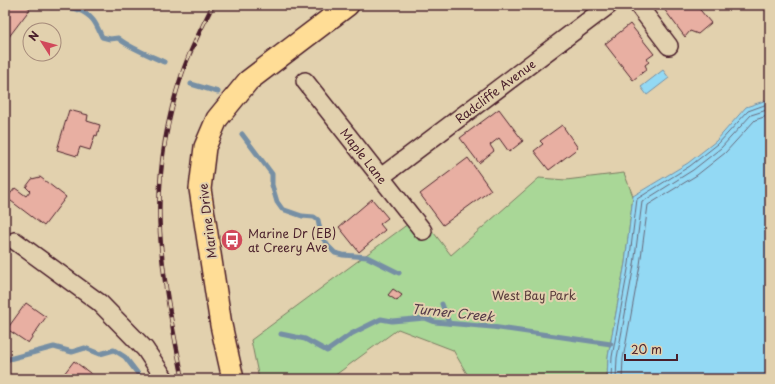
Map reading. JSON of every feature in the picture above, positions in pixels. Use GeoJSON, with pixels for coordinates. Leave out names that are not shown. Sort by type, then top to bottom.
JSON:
{"type":"FeatureCollection","features":[{"type":"Feature","properties":{"kind":"main road","name":"Marine Drive"},"geometry":{"type":"LineString","coordinates":[[233,379],[221,324],[200,189],[205,147],[217,120],[248,81],[348,5]]}},
{"type":"Feature","properties":{"kind":"street","name":"Radcliffe Avenue"},"geometry":{"type":"LineString","coordinates":[[381,177],[609,5]]}},
{"type":"Feature","properties":{"kind":"street"},"geometry":{"type":"LineString","coordinates":[[638,5],[669,46]]}},
{"type":"Feature","properties":{"kind":"street","name":"Maple Lane"},"geometry":{"type":"LineString","coordinates":[[305,81],[423,232]]}},
{"type":"Feature","properties":{"kind":"street"},"geometry":{"type":"LineString","coordinates":[[15,241],[100,302],[145,350],[164,379]]}},
{"type":"Feature","properties":{"kind":"green space","name":"West Bay Park"},"geometry":{"type":"Polygon","coordinates":[[[624,173],[633,196],[625,263],[608,357],[607,379],[470,379],[453,350],[398,329],[330,379],[259,379],[251,340],[420,215],[451,255],[539,178],[566,180],[624,173]]]}},
{"type":"Feature","properties":{"kind":"water"},"geometry":{"type":"Polygon","coordinates":[[[663,70],[669,78],[647,95],[641,87],[663,70]]]}},
{"type":"Feature","properties":{"kind":"water"},"geometry":{"type":"Polygon","coordinates":[[[770,99],[770,379],[607,379],[608,357],[625,263],[633,196],[688,163],[716,141],[746,107],[770,99]]]}},
{"type":"Feature","properties":{"kind":"building"},"geometry":{"type":"Polygon","coordinates":[[[5,5],[25,5],[30,9],[5,42],[5,5]]]}},
{"type":"Feature","properties":{"kind":"building"},"geometry":{"type":"Polygon","coordinates":[[[661,5],[696,5],[711,23],[698,34],[690,31],[685,37],[661,5]]]}},
{"type":"Feature","properties":{"kind":"building"},"geometry":{"type":"Polygon","coordinates":[[[630,24],[654,54],[647,59],[649,62],[645,65],[647,69],[633,80],[605,44],[630,24]]]}},
{"type":"Feature","properties":{"kind":"building"},"geometry":{"type":"Polygon","coordinates":[[[499,109],[523,141],[509,152],[499,138],[490,145],[494,151],[479,163],[460,138],[499,109]]]}},
{"type":"Feature","properties":{"kind":"building"},"geometry":{"type":"Polygon","coordinates":[[[69,110],[88,115],[87,121],[100,125],[97,136],[95,135],[90,150],[80,147],[77,156],[57,150],[69,110]]]}},
{"type":"Feature","properties":{"kind":"building"},"geometry":{"type":"Polygon","coordinates":[[[562,125],[578,148],[549,170],[534,151],[543,144],[540,141],[562,125]]]}},
{"type":"Feature","properties":{"kind":"building"},"geometry":{"type":"Polygon","coordinates":[[[468,158],[491,190],[443,225],[420,194],[468,158]]]}},
{"type":"Feature","properties":{"kind":"building"},"geometry":{"type":"Polygon","coordinates":[[[40,177],[66,197],[44,226],[7,198],[15,188],[26,196],[30,191],[26,187],[32,179],[40,177]]]}},
{"type":"Feature","properties":{"kind":"building"},"geometry":{"type":"Polygon","coordinates":[[[372,199],[388,218],[380,224],[385,230],[359,252],[339,227],[372,199]]]}},
{"type":"Feature","properties":{"kind":"building"},"geometry":{"type":"Polygon","coordinates":[[[393,289],[402,295],[397,301],[388,295],[393,289]]]}},
{"type":"Feature","properties":{"kind":"building"},"geometry":{"type":"Polygon","coordinates":[[[26,303],[46,317],[28,343],[7,329],[26,303]]]}},
{"type":"Feature","properties":{"kind":"building"},"geometry":{"type":"Polygon","coordinates":[[[74,361],[94,376],[92,379],[60,379],[74,361]]]}},
{"type":"Feature","properties":{"kind":"waterway"},"geometry":{"type":"LineString","coordinates":[[48,5],[51,7],[79,10],[89,16],[97,26],[102,37],[110,39],[118,38],[134,48],[164,62]]}},
{"type":"Feature","properties":{"kind":"waterway"},"geometry":{"type":"LineString","coordinates":[[191,84],[218,92]]}},
{"type":"Feature","properties":{"kind":"waterway"},"geometry":{"type":"LineString","coordinates":[[242,134],[272,174],[272,185],[277,202],[282,209],[302,216],[314,217],[318,220],[321,235],[328,246],[335,253],[367,257],[399,273]]}},
{"type":"Feature","properties":{"kind":"waterway"},"geometry":{"type":"LineString","coordinates":[[442,304],[449,323]]}},
{"type":"Feature","properties":{"kind":"waterway","name":"Turner Creek"},"geometry":{"type":"LineString","coordinates":[[281,334],[305,339],[327,351],[351,334],[381,319],[392,321],[425,318],[435,322],[492,327],[611,344]]}},
{"type":"Feature","properties":{"kind":"waterway","name":"Turner Creek"},"geometry":{"type":"LineString","coordinates":[[5,359],[54,347],[72,352],[85,348],[100,354],[114,350],[125,357],[142,379]]}},
{"type":"Feature","properties":{"kind":"railway"},"geometry":{"type":"LineString","coordinates":[[183,379],[169,306],[161,251],[159,212],[161,172],[167,132],[176,93],[196,39],[213,5]]}},
{"type":"Feature","properties":{"kind":"place","name":"Marine Dr (EB) at Creery Ave"},"geometry":{"type":"Point","coordinates":[232,240]}}]}
